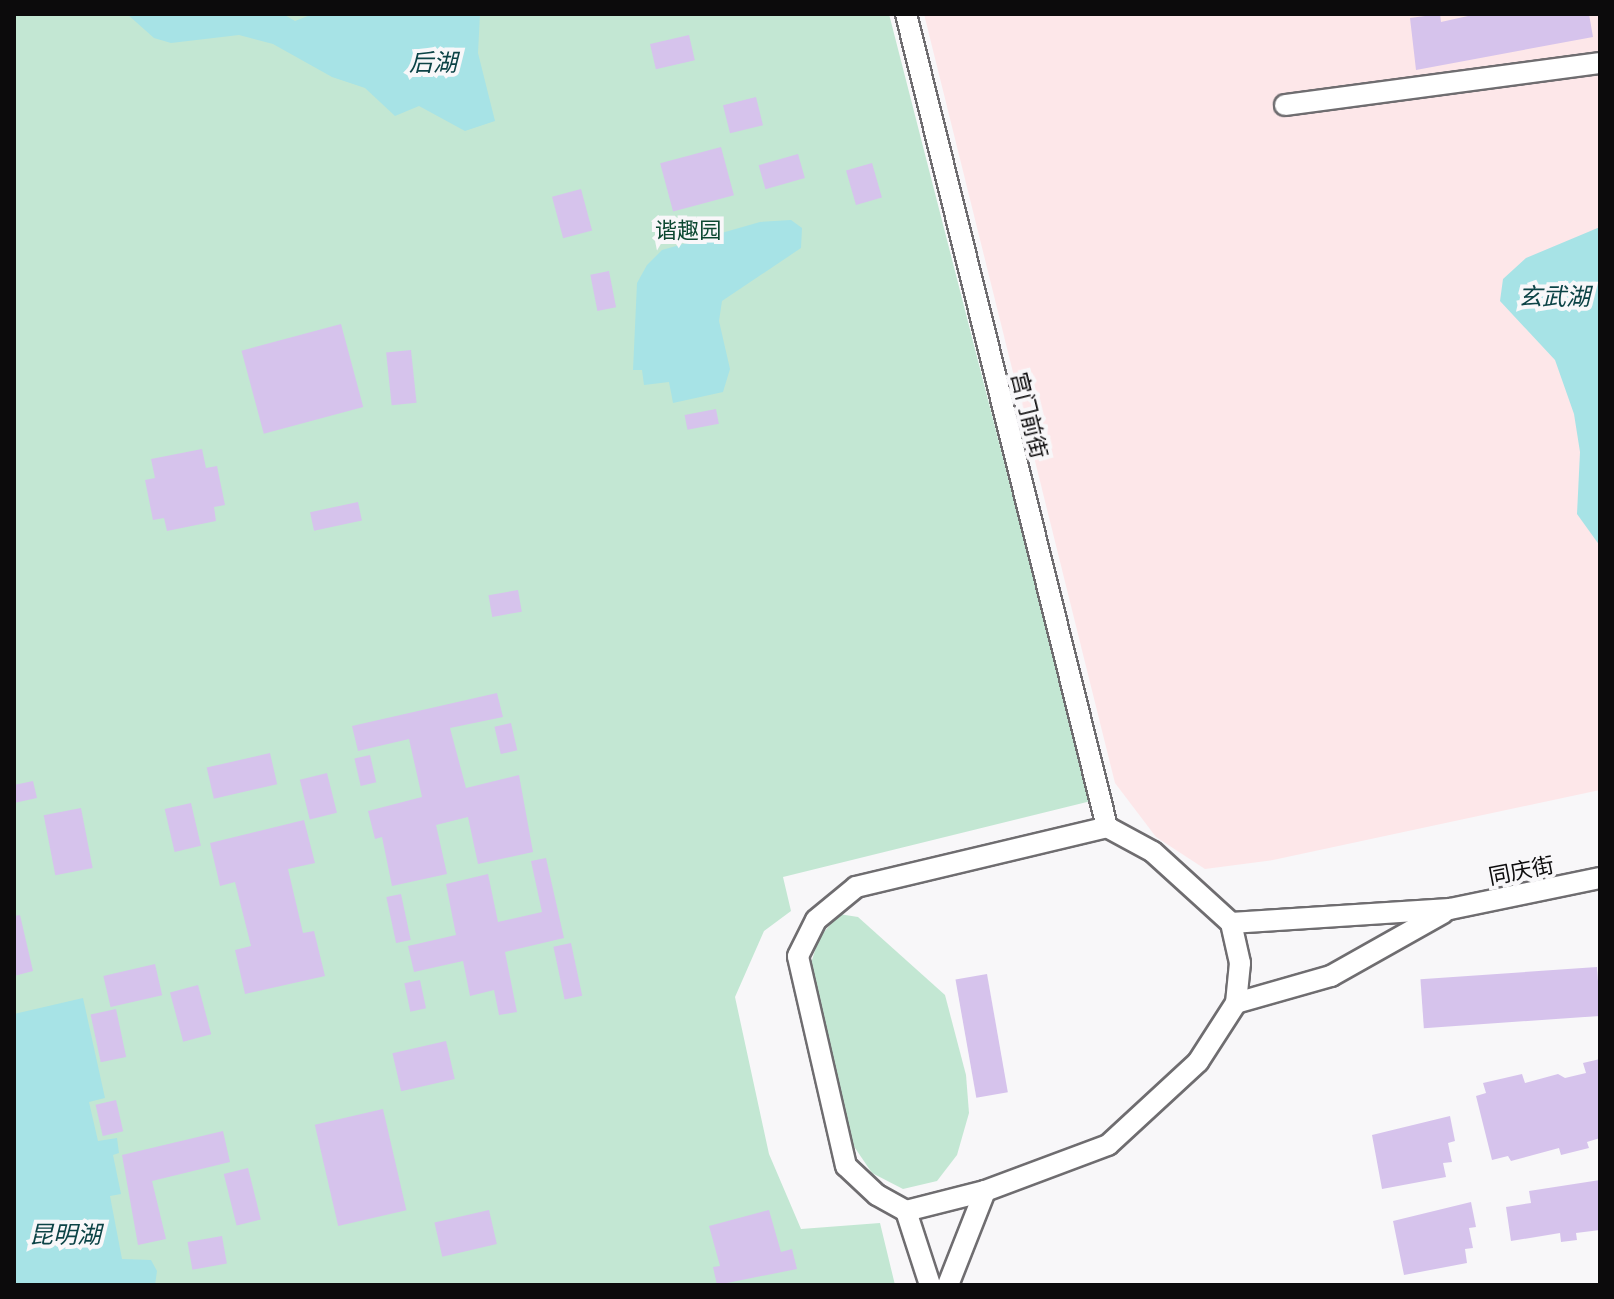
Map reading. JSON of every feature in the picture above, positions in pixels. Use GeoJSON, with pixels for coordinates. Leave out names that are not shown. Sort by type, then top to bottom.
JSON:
{"type":"FeatureCollection","features":[{"type":"Feature","properties":{"kind":"street","name":"宫门前街"},"geometry":{"type":"LineString","coordinates":[[906,14],[1107,827]]}},
{"type":"Feature","properties":{"kind":"street"},"geometry":{"type":"LineString","coordinates":[[1285,105],[1600,63]]}},
{"type":"Feature","properties":{"kind":"street"},"geometry":{"type":"LineString","coordinates":[[1107,827],[1153,852],[1231,923],[1240,963],[1236,1003],[1198,1062],[1108,1145],[985,1191],[906,1211],[877,1195],[846,1166],[798,956],[816,920],[856,887],[1107,827]]}},
{"type":"Feature","properties":{"kind":"street","name":"同庆街"},"geometry":{"type":"LineString","coordinates":[[1450,909],[1600,878]]}},
{"type":"Feature","properties":{"kind":"street"},"geometry":{"type":"LineString","coordinates":[[1231,923],[1450,909]]}},
{"type":"Feature","properties":{"kind":"street"},"geometry":{"type":"LineString","coordinates":[[1236,1003],[1331,976],[1450,909]]}},
{"type":"Feature","properties":{"kind":"street"},"geometry":{"type":"LineString","coordinates":[[948,1285],[985,1191]]}},
{"type":"Feature","properties":{"kind":"street"},"geometry":{"type":"LineString","coordinates":[[906,1211],[930,1285]]}},
{"type":"Feature","properties":{"kind":"shaded area"},"geometry":{"type":"Polygon","coordinates":[[[924,14],[1600,14],[1600,790],[1273,860],[1205,869],[1156,837],[1115,783],[924,14]]]}},
{"type":"Feature","properties":{"kind":"green space","name":"谐趣园"},"geometry":{"type":"Polygon","coordinates":[[[14,14],[889,14],[1091,801],[783,877],[791,911],[764,931],[735,997],[769,1154],[801,1229],[880,1223],[895,1285],[14,1285],[14,14]]]}},
{"type":"Feature","properties":{"kind":"green space"},"geometry":{"type":"Polygon","coordinates":[[[839,914],[858,917],[945,995],[966,1075],[969,1113],[957,1155],[937,1181],[903,1189],[872,1173],[853,1145],[811,963],[819,938],[839,914]]]}},
{"type":"Feature","properties":{"kind":"water","name":"后湖"},"geometry":{"type":"Polygon","coordinates":[[[127,14],[283,14],[295,21],[313,14],[480,14],[478,53],[495,121],[465,131],[419,106],[395,116],[365,88],[332,77],[273,44],[239,35],[171,43],[154,38],[127,14]]]}},
{"type":"Feature","properties":{"kind":"water"},"geometry":{"type":"Polygon","coordinates":[[[791,220],[802,228],[801,248],[722,301],[719,321],[730,369],[723,392],[673,403],[669,382],[644,385],[642,370],[633,370],[637,283],[647,265],[662,250],[760,222],[791,220]]]}},
{"type":"Feature","properties":{"kind":"water","name":"玄武湖"},"geometry":{"type":"Polygon","coordinates":[[[1600,227],[1600,546],[1577,514],[1580,452],[1574,414],[1555,360],[1500,301],[1503,279],[1526,258],[1600,227]]]}},
{"type":"Feature","properties":{"kind":"water","name":"昆明湖"},"geometry":{"type":"Polygon","coordinates":[[[83,998],[105,1098],[89,1102],[98,1141],[117,1138],[119,1153],[113,1155],[121,1194],[110,1196],[122,1259],[151,1260],[157,1271],[155,1285],[14,1285],[14,1014],[83,998]]]}},
{"type":"Feature","properties":{"kind":"building"},"geometry":{"type":"Polygon","coordinates":[[[1440,14],[1441,22],[1477,14],[1589,14],[1593,37],[1416,70],[1410,18],[1440,14]]]}},
{"type":"Feature","properties":{"kind":"building"},"geometry":{"type":"Polygon","coordinates":[[[689,35],[695,60],[656,69],[650,44],[689,35]]]}},
{"type":"Feature","properties":{"kind":"building"},"geometry":{"type":"Polygon","coordinates":[[[756,97],[763,125],[730,133],[723,105],[756,97]]]}},
{"type":"Feature","properties":{"kind":"building"},"geometry":{"type":"Polygon","coordinates":[[[721,147],[734,195],[673,212],[660,163],[721,147]]]}},
{"type":"Feature","properties":{"kind":"building"},"geometry":{"type":"Polygon","coordinates":[[[798,154],[805,178],[765,189],[759,165],[798,154]]]}},
{"type":"Feature","properties":{"kind":"building"},"geometry":{"type":"Polygon","coordinates":[[[872,163],[882,198],[856,205],[846,170],[872,163]]]}},
{"type":"Feature","properties":{"kind":"building"},"geometry":{"type":"Polygon","coordinates":[[[581,189],[592,231],[563,238],[552,197],[581,189]]]}},
{"type":"Feature","properties":{"kind":"building"},"geometry":{"type":"Polygon","coordinates":[[[609,271],[616,307],[597,311],[590,275],[609,271]]]}},
{"type":"Feature","properties":{"kind":"building"},"geometry":{"type":"Polygon","coordinates":[[[341,324],[363,407],[264,434],[242,351],[341,324]]]}},
{"type":"Feature","properties":{"kind":"building"},"geometry":{"type":"Polygon","coordinates":[[[411,350],[417,403],[392,405],[386,353],[411,350]]]}},
{"type":"Feature","properties":{"kind":"building"},"geometry":{"type":"Polygon","coordinates":[[[716,409],[719,424],[687,430],[685,415],[716,409]]]}},
{"type":"Feature","properties":{"kind":"building"},"geometry":{"type":"Polygon","coordinates":[[[202,449],[206,468],[217,466],[225,505],[214,507],[216,521],[167,531],[164,518],[153,520],[145,480],[155,478],[151,459],[202,449]]]}},
{"type":"Feature","properties":{"kind":"building"},"geometry":{"type":"Polygon","coordinates":[[[358,502],[362,521],[314,531],[310,512],[358,502]]]}},
{"type":"Feature","properties":{"kind":"building"},"geometry":{"type":"Polygon","coordinates":[[[518,590],[522,612],[492,617],[488,595],[518,590]]]}},
{"type":"Feature","properties":{"kind":"building"},"geometry":{"type":"Polygon","coordinates":[[[497,693],[503,717],[450,728],[466,788],[519,775],[533,852],[478,864],[468,817],[436,825],[447,874],[392,886],[382,837],[375,839],[368,811],[422,797],[409,739],[358,751],[352,726],[497,693]]]}},
{"type":"Feature","properties":{"kind":"building"},"geometry":{"type":"Polygon","coordinates":[[[511,723],[517,750],[501,754],[494,727],[511,723]]]}},
{"type":"Feature","properties":{"kind":"building"},"geometry":{"type":"Polygon","coordinates":[[[270,753],[277,784],[214,799],[207,768],[270,753]]]}},
{"type":"Feature","properties":{"kind":"building"},"geometry":{"type":"Polygon","coordinates":[[[370,755],[376,782],[361,786],[354,759],[370,755]]]}},
{"type":"Feature","properties":{"kind":"building"},"geometry":{"type":"Polygon","coordinates":[[[327,773],[337,813],[310,820],[300,780],[327,773]]]}},
{"type":"Feature","properties":{"kind":"building"},"geometry":{"type":"Polygon","coordinates":[[[33,781],[37,798],[14,803],[14,785],[33,781]]]}},
{"type":"Feature","properties":{"kind":"building"},"geometry":{"type":"Polygon","coordinates":[[[191,803],[201,846],[175,852],[165,809],[191,803]]]}},
{"type":"Feature","properties":{"kind":"building"},"geometry":{"type":"Polygon","coordinates":[[[81,808],[93,868],[55,875],[44,815],[81,808]]]}},
{"type":"Feature","properties":{"kind":"building"},"geometry":{"type":"Polygon","coordinates":[[[304,820],[315,863],[288,869],[303,933],[314,931],[325,976],[245,994],[235,950],[251,946],[235,882],[220,886],[210,843],[304,820]]]}},
{"type":"Feature","properties":{"kind":"building"},"geometry":{"type":"Polygon","coordinates":[[[546,858],[564,938],[505,952],[517,1012],[499,1015],[494,990],[470,996],[463,961],[414,972],[408,946],[456,935],[446,884],[488,874],[498,922],[542,912],[531,861],[546,858]]]}},
{"type":"Feature","properties":{"kind":"building"},"geometry":{"type":"Polygon","coordinates":[[[401,894],[411,940],[396,943],[386,897],[401,894]]]}},
{"type":"Feature","properties":{"kind":"building"},"geometry":{"type":"Polygon","coordinates":[[[20,915],[33,971],[14,976],[14,916],[20,915]]]}},
{"type":"Feature","properties":{"kind":"building"},"geometry":{"type":"Polygon","coordinates":[[[571,943],[582,996],[565,1000],[553,947],[571,943]]]}},
{"type":"Feature","properties":{"kind":"building"},"geometry":{"type":"Polygon","coordinates":[[[155,964],[162,995],[111,1007],[103,976],[155,964]]]}},
{"type":"Feature","properties":{"kind":"building"},"geometry":{"type":"Polygon","coordinates":[[[1597,967],[1600,1016],[1424,1028],[1420,979],[1597,967]]]}},
{"type":"Feature","properties":{"kind":"building"},"geometry":{"type":"Polygon","coordinates":[[[987,974],[1008,1092],[976,1098],[955,980],[987,974]]]}},
{"type":"Feature","properties":{"kind":"building"},"geometry":{"type":"Polygon","coordinates":[[[420,980],[426,1008],[410,1012],[404,983],[420,980]]]}},
{"type":"Feature","properties":{"kind":"building"},"geometry":{"type":"Polygon","coordinates":[[[198,985],[211,1034],[183,1042],[170,993],[198,985]]]}},
{"type":"Feature","properties":{"kind":"building"},"geometry":{"type":"Polygon","coordinates":[[[116,1009],[126,1057],[101,1062],[91,1014],[116,1009]]]}},
{"type":"Feature","properties":{"kind":"building"},"geometry":{"type":"Polygon","coordinates":[[[446,1041],[455,1079],[401,1091],[392,1053],[446,1041]]]}},
{"type":"Feature","properties":{"kind":"building"},"geometry":{"type":"Polygon","coordinates":[[[1600,1059],[1600,1138],[1587,1142],[1589,1148],[1561,1155],[1559,1148],[1511,1161],[1508,1156],[1492,1160],[1476,1096],[1486,1093],[1483,1083],[1522,1074],[1525,1083],[1558,1074],[1565,1078],[1586,1073],[1583,1063],[1600,1059]]]}},
{"type":"Feature","properties":{"kind":"building"},"geometry":{"type":"Polygon","coordinates":[[[116,1100],[123,1131],[103,1136],[96,1105],[116,1100]]]}},
{"type":"Feature","properties":{"kind":"building"},"geometry":{"type":"Polygon","coordinates":[[[383,1109],[406,1210],[338,1226],[315,1125],[383,1109]]]}},
{"type":"Feature","properties":{"kind":"building"},"geometry":{"type":"Polygon","coordinates":[[[1450,1116],[1455,1141],[1448,1143],[1452,1162],[1443,1163],[1446,1177],[1382,1189],[1372,1135],[1450,1116]]]}},
{"type":"Feature","properties":{"kind":"building"},"geometry":{"type":"Polygon","coordinates":[[[223,1131],[230,1162],[152,1181],[166,1239],[138,1245],[122,1155],[223,1131]]]}},
{"type":"Feature","properties":{"kind":"building"},"geometry":{"type":"Polygon","coordinates":[[[248,1168],[261,1219],[237,1225],[224,1174],[248,1168]]]}},
{"type":"Feature","properties":{"kind":"building"},"geometry":{"type":"Polygon","coordinates":[[[1600,1180],[1600,1230],[1576,1233],[1577,1240],[1561,1242],[1560,1233],[1511,1241],[1506,1207],[1531,1203],[1529,1191],[1600,1180]]]}},
{"type":"Feature","properties":{"kind":"building"},"geometry":{"type":"Polygon","coordinates":[[[1471,1202],[1476,1227],[1469,1228],[1473,1248],[1465,1249],[1467,1263],[1404,1275],[1393,1221],[1471,1202]]]}},
{"type":"Feature","properties":{"kind":"building"},"geometry":{"type":"Polygon","coordinates":[[[489,1210],[497,1244],[442,1257],[434,1223],[489,1210]]]}},
{"type":"Feature","properties":{"kind":"building"},"geometry":{"type":"Polygon","coordinates":[[[769,1210],[781,1252],[792,1249],[797,1269],[717,1285],[713,1267],[720,1266],[709,1226],[769,1210]]]}},
{"type":"Feature","properties":{"kind":"building"},"geometry":{"type":"Polygon","coordinates":[[[222,1236],[227,1264],[192,1270],[188,1242],[222,1236]]]}}]}
